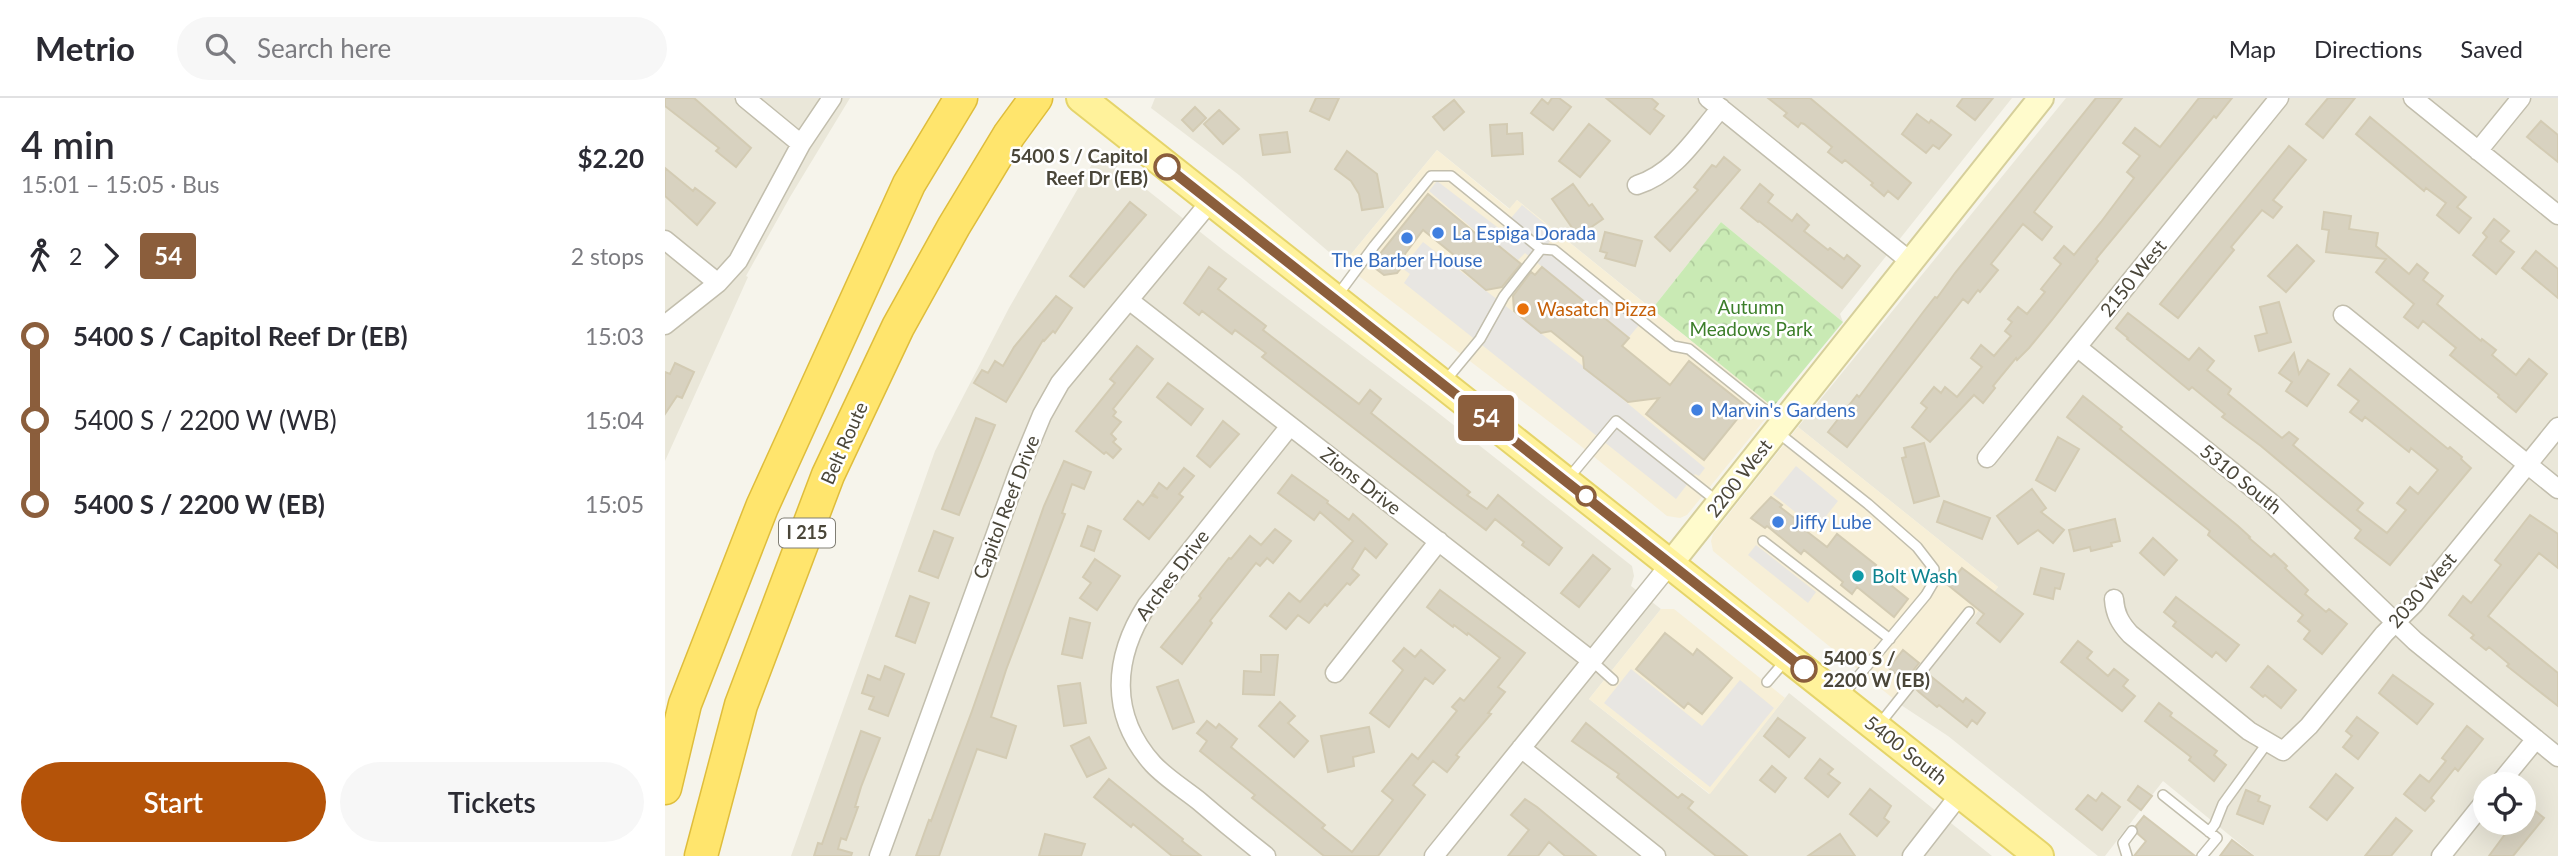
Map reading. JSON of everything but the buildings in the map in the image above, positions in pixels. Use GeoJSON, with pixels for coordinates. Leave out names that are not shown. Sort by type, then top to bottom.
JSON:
{"type":"FeatureCollection","features":[{"type":"Feature","properties":{"kind":"highway","name":"I 215"},"geometry":{"type":"LineString","coordinates":[[665,788],[685,704],[762,507],[909,184],[961,98]]}},
{"type":"Feature","properties":{"kind":"highway","name":"Belt Route"},"geometry":{"type":"LineString","coordinates":[[701,856],[741,705],[828,475],[898,327],[954,226],[1009,135],[1036,98]]}},
{"type":"Feature","properties":{"kind":"main road","name":"5400 South"},"geometry":{"type":"LineString","coordinates":[[1081,98],[2039,856]]}},
{"type":"Feature","properties":{"kind":"street"},"geometry":{"type":"LineString","coordinates":[[745,98],[801,144]]}},
{"type":"Feature","properties":{"kind":"street"},"geometry":{"type":"LineString","coordinates":[[665,325],[718,283],[738,261],[801,144],[832,98]]}},
{"type":"Feature","properties":{"kind":"street","name":"2200 West"},"geometry":{"type":"LineString","coordinates":[[1434,856],[2041,98]]}},
{"type":"Feature","properties":{"kind":"street","name":"2150 West"},"geometry":{"type":"LineString","coordinates":[[1987,458],[2279,98]]}},
{"type":"Feature","properties":{"kind":"street"},"geometry":{"type":"LineString","coordinates":[[2413,98],[2558,215]]}},
{"type":"Feature","properties":{"kind":"street"},"geometry":{"type":"LineString","coordinates":[[2478,151],[2521,98]]}},
{"type":"Feature","properties":{"kind":"street"},"geometry":{"type":"LineString","coordinates":[[1637,185],[1655,180],[1671,168],[1714,103],[1911,262]]}},
{"type":"Feature","properties":{"kind":"street","name":"Capitol Reef Drive"},"geometry":{"type":"LineString","coordinates":[[879,856],[1013,485],[1041,415],[1067,374],[1210,202]]}},
{"type":"Feature","properties":{"kind":"street"},"geometry":{"type":"LineString","coordinates":[[665,240],[718,283]]}},
{"type":"Feature","properties":{"kind":"street","name":"Zions Drive"},"geometry":{"type":"LineString","coordinates":[[1130,301],[1592,661]]}},
{"type":"Feature","properties":{"kind":"street"},"geometry":{"type":"LineString","coordinates":[[2343,315],[2558,489]]}},
{"type":"Feature","properties":{"kind":"street","name":"5310 South"},"geometry":{"type":"LineString","coordinates":[[2077,347],[2270,502],[2415,641],[2558,757]]}},
{"type":"Feature","properties":{"kind":"street","name":"Arches Drive"},"geometry":{"type":"LineString","coordinates":[[1266,856],[1154,765],[1135,740],[1125,717],[1121,693],[1121,666],[1126,645],[1147,605],[1290,426]]}},
{"type":"Feature","properties":{"kind":"street","name":"2030 West"},"geometry":{"type":"LineString","coordinates":[[2276,746],[2309,726],[2414,604],[2558,426]]}},
{"type":"Feature","properties":{"kind":"street"},"geometry":{"type":"LineString","coordinates":[[1335,673],[1439,541]]}},
{"type":"Feature","properties":{"kind":"street"},"geometry":{"type":"LineString","coordinates":[[2114,599],[2115,612],[2130,635],[2249,731],[2276,746]]}},
{"type":"Feature","properties":{"kind":"street"},"geometry":{"type":"LineString","coordinates":[[2509,772],[2536,738]]}},
{"type":"Feature","properties":{"kind":"street"},"geometry":{"type":"LineString","coordinates":[[1521,748],[1655,856]]}},
{"type":"Feature","properties":{"kind":"street"},"geometry":{"type":"LineString","coordinates":[[1912,856],[1961,793]]}},
{"type":"Feature","properties":{"kind":"street"},"geometry":{"type":"LineString","coordinates":[[2441,856],[2473,816]]}},
{"type":"Feature","properties":{"kind":"lane"},"geometry":{"type":"LineString","coordinates":[[1335,299],[1431,176],[1451,176],[1541,249],[1554,250],[1673,346],[1689,349],[1930,561],[1935,576],[1931,588],[1840,698]]}},
{"type":"Feature","properties":{"kind":"lane"},"geometry":{"type":"LineString","coordinates":[[1443,384],[1480,339],[1504,296],[1541,249]]}},
{"type":"Feature","properties":{"kind":"lane"},"geometry":{"type":"LineString","coordinates":[[1566,481],[1616,421],[1719,503]]}},
{"type":"Feature","properties":{"kind":"lane"},"geometry":{"type":"LineString","coordinates":[[1763,541],[1890,639]]}},
{"type":"Feature","properties":{"kind":"lane"},"geometry":{"type":"LineString","coordinates":[[1877,728],[1969,612]]}},
{"type":"Feature","properties":{"kind":"lane"},"geometry":{"type":"LineString","coordinates":[[1767,682],[1788,657]]}},
{"type":"Feature","properties":{"kind":"lane"},"geometry":{"type":"LineString","coordinates":[[1592,661],[1613,680]]}},
{"type":"Feature","properties":{"kind":"lane"},"geometry":{"type":"LineString","coordinates":[[2209,832],[2223,804],[2276,746]]}},
{"type":"Feature","properties":{"kind":"lane"},"geometry":{"type":"LineString","coordinates":[[2163,795],[2217,838],[2202,856]]}},
{"type":"Feature","properties":{"kind":"lane"},"geometry":{"type":"LineString","coordinates":[[2127,856],[2123,843],[2131,831]]}},
{"type":"Feature","properties":{"kind":"shaded area"},"geometry":{"type":"Polygon","coordinates":[[[665,98],[850,98],[746,276],[748,277],[665,461],[665,98]]]}},
{"type":"Feature","properties":{"kind":"shaded area"},"geometry":{"type":"Polygon","coordinates":[[[1155,98],[2012,98],[1840,314],[1843,322],[1721,222],[1652,309],[1517,200],[1510,209],[1437,150],[1343,264],[1239,175],[1151,108],[1155,98]]]}},
{"type":"Feature","properties":{"kind":"shaded area"},"geometry":{"type":"Polygon","coordinates":[[[2066,98],[2558,98],[2558,856],[2255,856],[2163,781],[2105,856],[2098,856],[1948,736],[1901,705],[1998,587],[1798,427],[2066,98]]]}},
{"type":"Feature","properties":{"kind":"shaded area"},"geometry":{"type":"Polygon","coordinates":[[[1437,150],[1509,209],[1517,200],[1774,408],[1687,515],[1680,518],[1667,516],[1577,443],[1343,264],[1437,150]]]}},
{"type":"Feature","properties":{"kind":"shaded area"},"geometry":{"type":"Polygon","coordinates":[[[1099,152],[1632,566],[1634,576],[1631,586],[1661,609],[1589,699],[1709,794],[1789,693],[1992,856],[791,856],[935,451],[1009,308],[1099,152]]]}},
{"type":"Feature","properties":{"kind":"shaded area"},"geometry":{"type":"Polygon","coordinates":[[[1437,181],[1501,230],[1522,205],[1556,233],[1545,248],[1639,325],[1629,337],[1525,253],[1518,260],[1483,232],[1480,235],[1429,191],[1437,181]]]}},
{"type":"Feature","properties":{"kind":"shaded area"},"geometry":{"type":"Polygon","coordinates":[[[1423,242],[1583,366],[1705,468],[1699,476],[1695,474],[1676,499],[1404,283],[1410,274],[1402,268],[1423,242]]]}},
{"type":"Feature","properties":{"kind":"shaded area"},"geometry":{"type":"Polygon","coordinates":[[[1798,427],[1998,587],[1901,705],[1713,551],[1713,534],[1798,427]]]}},
{"type":"Feature","properties":{"kind":"shaded area"},"geometry":{"type":"Polygon","coordinates":[[[1796,466],[1838,501],[1816,529],[1773,494],[1796,466]]]}},
{"type":"Feature","properties":{"kind":"shaded area"},"geometry":{"type":"Polygon","coordinates":[[[1756,545],[1816,592],[1808,603],[1748,555],[1756,545]]]}},
{"type":"Feature","properties":{"kind":"shaded area"},"geometry":{"type":"Polygon","coordinates":[[[1661,609],[1674,609],[1785,698],[1710,794],[1589,699],[1661,609]]]}},
{"type":"Feature","properties":{"kind":"shaded area"},"geometry":{"type":"Polygon","coordinates":[[[1631,669],[1702,726],[1740,680],[1774,708],[1710,787],[1604,703],[1631,669]]]}},
{"type":"Feature","properties":{"kind":"green space","name":"Autumn Meadows Park"},"geometry":{"type":"Polygon","coordinates":[[[1721,222],[1843,322],[1773,407],[1652,309],[1721,222]]]}},
{"type":"Feature","properties":{"kind":"bus line","name":"54"},"geometry":{"type":"LineString","coordinates":[[1167,167],[1804,669]]}},
{"type":"Feature","properties":{"kind":"place","name":"5400 S / Capitol Reef Dr (EB)"},"geometry":{"type":"Point","coordinates":[1167,167]}},
{"type":"Feature","properties":{"kind":"place","name":"La Espiga Dorada"},"geometry":{"type":"Point","coordinates":[1438,233]}},
{"type":"Feature","properties":{"kind":"place","name":"The Barber House"},"geometry":{"type":"Point","coordinates":[1407,238]}},
{"type":"Feature","properties":{"kind":"place","name":"Wasatch Pizza"},"geometry":{"type":"Point","coordinates":[1523,309]}},
{"type":"Feature","properties":{"kind":"place","name":"Marvin's Gardens"},"geometry":{"type":"Point","coordinates":[1697,410]}},
{"type":"Feature","properties":{"kind":"place","name":"Jiffy Lube"},"geometry":{"type":"Point","coordinates":[1778,522]}},
{"type":"Feature","properties":{"kind":"place","name":"Bolt Wash"},"geometry":{"type":"Point","coordinates":[1858,576]}},
{"type":"Feature","properties":{"kind":"place","name":"5400 S / 2200 W (EB)"},"geometry":{"type":"Point","coordinates":[1804,669]}}]}
